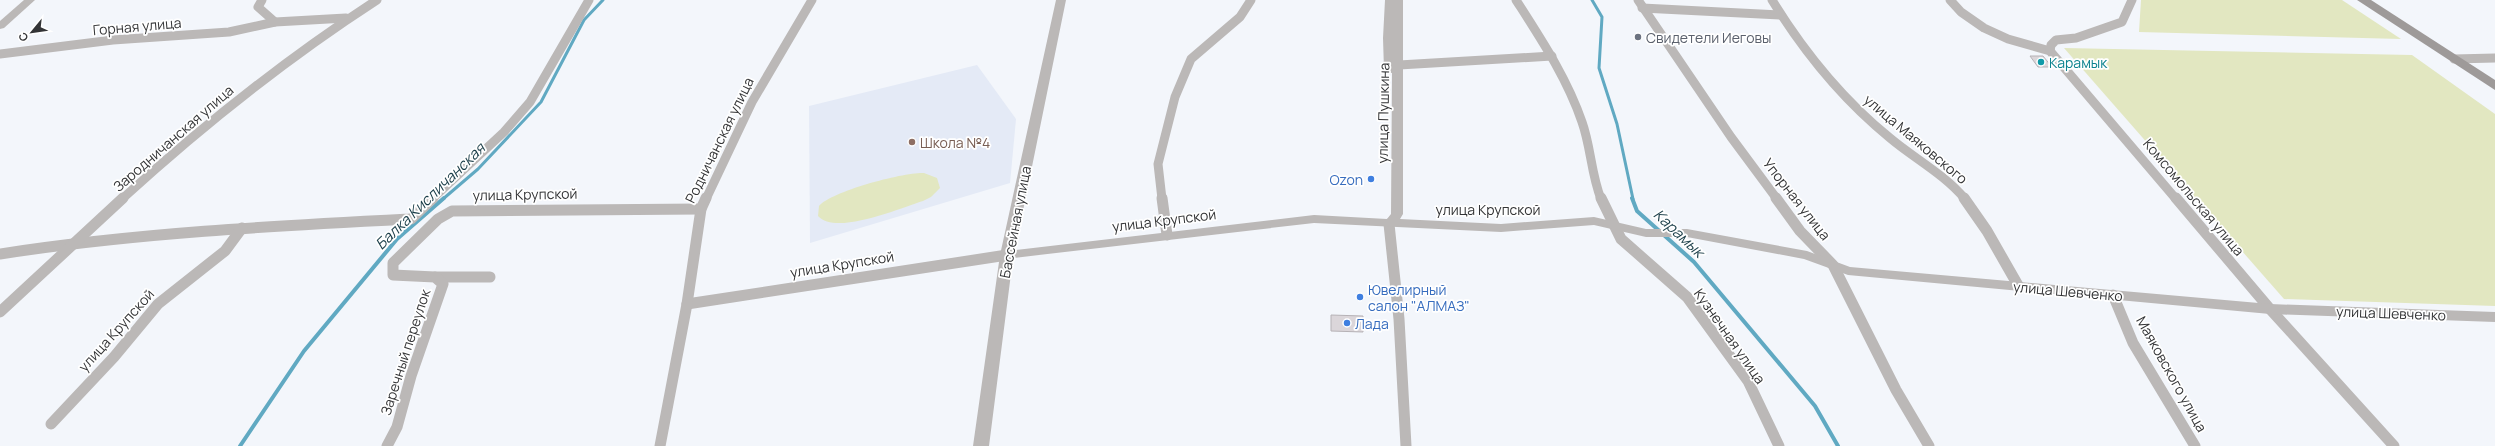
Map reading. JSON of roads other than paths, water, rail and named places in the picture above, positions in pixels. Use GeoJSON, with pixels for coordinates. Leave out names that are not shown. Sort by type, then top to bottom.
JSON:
{"type":"FeatureCollection","features":[{"type":"Feature","properties":{"kind":"main road"},"geometry":{"type":"LineString","coordinates":[[2363,0],[2495,81]]}},
{"type":"Feature","properties":{"kind":"main road"},"geometry":{"type":"LineString","coordinates":[[2370,0],[2495,86]]}},
{"type":"Feature","properties":{"kind":"street"},"geometry":{"type":"LineString","coordinates":[[0,19],[21,0]]}},
{"type":"Feature","properties":{"kind":"street"},"geometry":{"type":"LineString","coordinates":[[0,26],[30,0]]}},
{"type":"Feature","properties":{"kind":"street"},"geometry":{"type":"LineString","coordinates":[[262,0],[258,7],[275,22]]}},
{"type":"Feature","properties":{"kind":"street","name":"Зародничанская улица"},"geometry":{"type":"LineString","coordinates":[[0,312],[76,242],[238,99],[348,18],[377,0]]}},
{"type":"Feature","properties":{"kind":"street"},"geometry":{"type":"LineString","coordinates":[[0,254],[76,242],[242,228],[411,219],[504,132],[530,102],[589,0]]}},
{"type":"Feature","properties":{"kind":"street","name":"Родничанская улица"},"geometry":{"type":"LineString","coordinates":[[660,446],[687,304],[701,209],[752,102],[812,0]]}},
{"type":"Feature","properties":{"kind":"street","name":"Бассейная улица"},"geometry":{"type":"LineString","coordinates":[[981,446],[1007,255],[1060,0]]}},
{"type":"Feature","properties":{"kind":"street"},"geometry":{"type":"LineString","coordinates":[[1167,235],[1158,164],[1175,97],[1191,59],[1240,17],[1251,0]]}},
{"type":"Feature","properties":{"kind":"street","name":"улица Пушкина"},"geometry":{"type":"LineString","coordinates":[[1390,0],[1388,38],[1395,64]]}},
{"type":"Feature","properties":{"kind":"street","name":"улица Пушкина"},"geometry":{"type":"LineString","coordinates":[[1389,224],[1397,214],[1395,64],[1398,0]]}},
{"type":"Feature","properties":{"kind":"street","name":"Кузнечная улица"},"geometry":{"type":"LineString","coordinates":[[1516,0],[1552,56],[1582,122],[1596,187],[1613,226],[1621,239],[1687,297],[1748,382],[1779,446]]}},
{"type":"Feature","properties":{"kind":"street","name":"улица Маяковского"},"geometry":{"type":"LineString","coordinates":[[1772,0],[1781,15],[1832,84],[1890,138],[1949,181],[1966,201],[2019,286]]}},
{"type":"Feature","properties":{"kind":"street"},"geometry":{"type":"LineString","coordinates":[[1950,0],[1964,16],[1983,29],[2006,39],[2050,50],[2051,45],[2056,40],[2076,38],[2122,22],[2132,0]]}},
{"type":"Feature","properties":{"kind":"street"},"geometry":{"type":"LineString","coordinates":[[1640,4],[1781,15]]}},
{"type":"Feature","properties":{"kind":"street","name":"Упорная улица"},"geometry":{"type":"LineString","coordinates":[[1640,4],[1731,137],[1800,231],[1833,265],[1896,390],[1929,446]]}},
{"type":"Feature","properties":{"kind":"street","name":"Горная улица"},"geometry":{"type":"LineString","coordinates":[[0,54],[112,40],[229,32],[275,22],[348,18]]}},
{"type":"Feature","properties":{"kind":"street","name":"Комсомольская улица"},"geometry":{"type":"LineString","coordinates":[[2050,50],[2270,309],[2394,446]]}},
{"type":"Feature","properties":{"kind":"street"},"geometry":{"type":"LineString","coordinates":[[1395,64],[1552,56]]}},
{"type":"Feature","properties":{"kind":"street"},"geometry":{"type":"LineString","coordinates":[[2457,59],[2495,58]]}},
{"type":"Feature","properties":{"kind":"street","name":"улица Крупской"},"geometry":{"type":"LineString","coordinates":[[428,228],[438,219],[452,211],[701,209]]}},
{"type":"Feature","properties":{"kind":"street","name":"улица Крупской"},"geometry":{"type":"LineString","coordinates":[[687,304],[1007,255],[1167,235],[1314,219],[1389,224],[1501,228],[1594,222],[1646,233]]}},
{"type":"Feature","properties":{"kind":"street"},"geometry":{"type":"LineString","coordinates":[[1389,224],[1399,319],[1406,446]]}},
{"type":"Feature","properties":{"kind":"street","name":"улица Крупской"},"geometry":{"type":"LineString","coordinates":[[51,424],[114,357],[158,304],[225,251],[242,228]]}},
{"type":"Feature","properties":{"kind":"street","name":"Заречный переулок"},"geometry":{"type":"LineString","coordinates":[[387,446],[397,427],[411,376],[443,284],[435,277],[393,275],[393,263],[428,228]]}},
{"type":"Feature","properties":{"kind":"street","name":"улица Шевченко"},"geometry":{"type":"LineString","coordinates":[[1646,233],[1687,233],[1807,255],[1848,271],[2270,309],[2495,317]]}},
{"type":"Feature","properties":{"kind":"street"},"geometry":{"type":"LineString","coordinates":[[435,277],[490,277]]}},
{"type":"Feature","properties":{"kind":"street","name":"Маяковского улица"},"geometry":{"type":"LineString","coordinates":[[2113,295],[2134,343],[2195,446]]}},
{"type":"Feature","properties":{"kind":"waterway","name":"Балка Кисличанская"},"geometry":{"type":"LineString","coordinates":[[443,199],[478,169],[541,102],[584,20],[603,0]]}},
{"type":"Feature","properties":{"kind":"waterway","name":"Карамык"},"geometry":{"type":"LineString","coordinates":[[1592,0],[1602,17],[1599,68],[1617,124],[1633,199]]}},
{"type":"Feature","properties":{"kind":"waterway","name":"Балка Кисличанская"},"geometry":{"type":"LineString","coordinates":[[240,446],[304,351],[397,239],[444,198]]}},
{"type":"Feature","properties":{"kind":"waterway","name":"Карамык"},"geometry":{"type":"LineString","coordinates":[[1632,198],[1637,211],[1694,262],[1815,406],[1838,446]]}},
{"type":"Feature","properties":{"kind":"place","name":"Свидетели Иеговы"},"geometry":{"type":"Point","coordinates":[1638,37]}},
{"type":"Feature","properties":{"kind":"place","name":"Карамык"},"geometry":{"type":"Point","coordinates":[2041,62]}},
{"type":"Feature","properties":{"kind":"place","name":"Школа №4"},"geometry":{"type":"Point","coordinates":[912,142]}},
{"type":"Feature","properties":{"kind":"place","name":"Ozon"},"geometry":{"type":"Point","coordinates":[1371,179]}},
{"type":"Feature","properties":{"kind":"place","name":"Ювелирный салон \"АЛМАЗ\""},"geometry":{"type":"Point","coordinates":[1360,297]}},
{"type":"Feature","properties":{"kind":"place","name":"Лада"},"geometry":{"type":"Point","coordinates":[1347,323]}}]}
